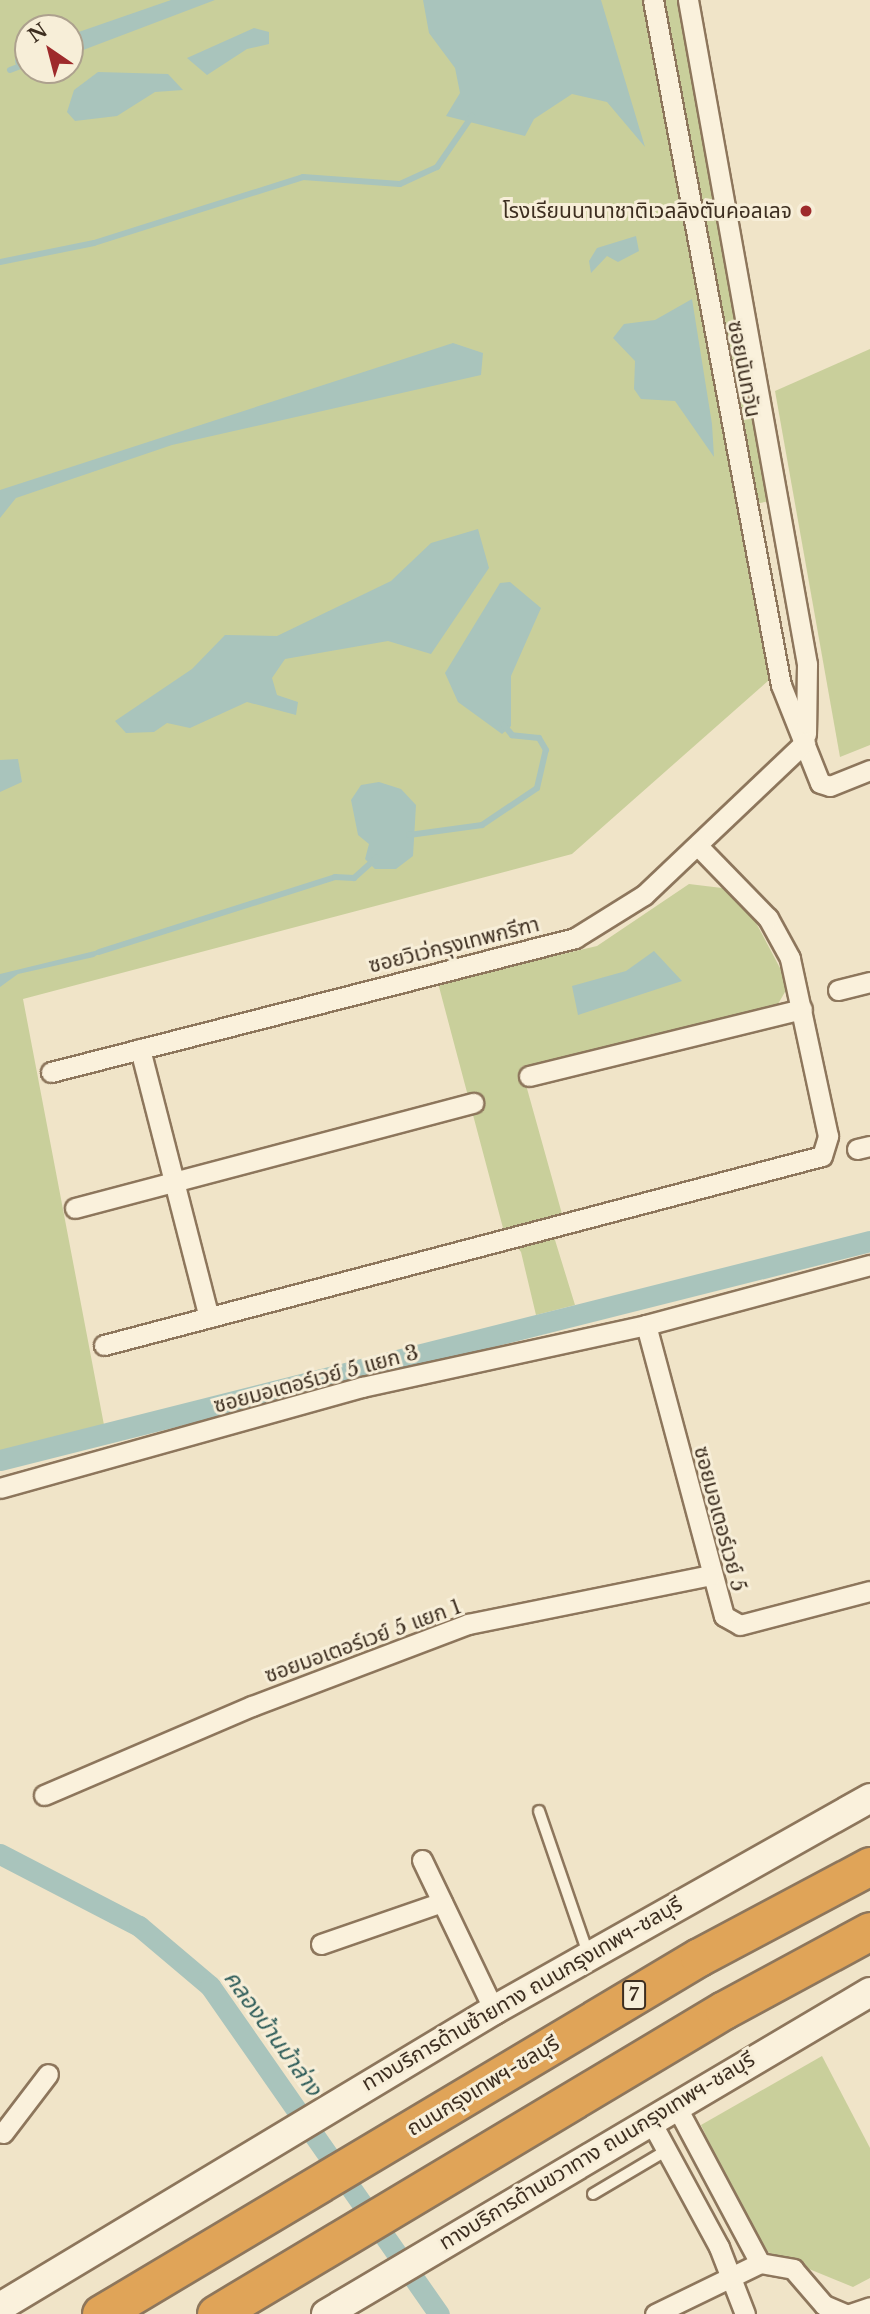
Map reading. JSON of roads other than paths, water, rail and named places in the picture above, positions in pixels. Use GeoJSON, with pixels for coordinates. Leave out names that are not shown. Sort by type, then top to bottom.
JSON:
{"type":"FeatureCollection","features":[{"type":"Feature","properties":{"kind":"highway","name":"ถนนกรุงเทพฯ-ชลบุรี"},"geometry":{"type":"LineString","coordinates":[[101,2314],[699,1957],[870,1866]]}},
{"type":"Feature","properties":{"kind":"highway"},"geometry":{"type":"LineString","coordinates":[[216,2314],[724,2010],[870,1931]]}},
{"type":"Feature","properties":{"kind":"main road","name":"ทางบริการด้านซ้ายทาง ถนนกรุงเทพฯ-ชลบุรี"},"geometry":{"type":"LineString","coordinates":[[0,2307],[369,2083],[589,1955],[870,1798]]}},
{"type":"Feature","properties":{"kind":"main road","name":"ทางบริการด้านขวาทาง ถนนกรุงเทพฯ-ชลบุรี"},"geometry":{"type":"LineString","coordinates":[[326,2314],[649,2118],[870,1992]]}},
{"type":"Feature","properties":{"kind":"street","name":"ซอยนันทวัน"},"geometry":{"type":"LineString","coordinates":[[653,0],[781,685],[820,783],[830,786],[870,771]]}},
{"type":"Feature","properties":{"kind":"street","name":"ซอยนันทวัน"},"geometry":{"type":"LineString","coordinates":[[688,0],[807,664],[805,742]]}},
{"type":"Feature","properties":{"kind":"street"},"geometry":{"type":"LineString","coordinates":[[757,564],[788,559]]}},
{"type":"Feature","properties":{"kind":"street","name":"ซอยวิเว่กรุงเทพกรีฑา"},"geometry":{"type":"LineString","coordinates":[[51,1072],[575,938],[644,895],[805,742]]}},
{"type":"Feature","properties":{"kind":"street"},"geometry":{"type":"LineString","coordinates":[[104,1345],[822,1156],[828,1136],[802,1009],[780,936],[698,846]]}},
{"type":"Feature","properties":{"kind":"street"},"geometry":{"type":"LineString","coordinates":[[838,990],[870,982]]}},
{"type":"Feature","properties":{"kind":"street"},"geometry":{"type":"LineString","coordinates":[[529,1076],[802,1009]]}},
{"type":"Feature","properties":{"kind":"street"},"geometry":{"type":"LineString","coordinates":[[140,1049],[209,1317]]}},
{"type":"Feature","properties":{"kind":"street"},"geometry":{"type":"LineString","coordinates":[[75,1208],[473,1103]]}},
{"type":"Feature","properties":{"kind":"street","name":"ซอยมอเตอร์เวย์ 5 แยก 3"},"geometry":{"type":"LineString","coordinates":[[0,1488],[362,1387],[646,1325],[870,1265]]}},
{"type":"Feature","properties":{"kind":"street","name":"ซอยมอเตอร์เวย์ 5"},"geometry":{"type":"LineString","coordinates":[[646,1325],[724,1616],[740,1625],[870,1591]]}},
{"type":"Feature","properties":{"kind":"street","name":"ซอยมอเตอร์เวย์ 5 แยก 1"},"geometry":{"type":"LineString","coordinates":[[44,1796],[252,1706],[468,1625],[712,1575]]}},
{"type":"Feature","properties":{"kind":"street"},"geometry":{"type":"LineString","coordinates":[[422,1860],[494,2010]]}},
{"type":"Feature","properties":{"kind":"street"},"geometry":{"type":"LineString","coordinates":[[321,1944],[442,1902]]}},
{"type":"Feature","properties":{"kind":"street"},"geometry":{"type":"LineString","coordinates":[[1,2134],[48,2074]]}},
{"type":"Feature","properties":{"kind":"street"},"geometry":{"type":"LineString","coordinates":[[675,2104],[760,2263]]}},
{"type":"Feature","properties":{"kind":"street"},"geometry":{"type":"LineString","coordinates":[[649,2118],[730,2276],[745,2314]]}},
{"type":"Feature","properties":{"kind":"street"},"geometry":{"type":"LineString","coordinates":[[655,2314],[760,2263],[793,2269],[824,2305],[848,2314],[870,2307]]}},
{"type":"Feature","properties":{"kind":"lane"},"geometry":{"type":"LineString","coordinates":[[540,1811],[589,1955]]}},
{"type":"Feature","properties":{"kind":"lane"},"geometry":{"type":"LineString","coordinates":[[593,2194],[667,2150]]}},
{"type":"Feature","properties":{"kind":"water"},"geometry":{"type":"Polygon","coordinates":[[[171,0],[215,0],[84,50],[84,30],[171,0]]]}},
{"type":"Feature","properties":{"kind":"water"},"geometry":{"type":"Polygon","coordinates":[[[423,0],[601,0],[645,147],[607,102],[572,94],[534,119],[525,136],[446,116],[460,93],[455,68],[429,33],[423,0]]]}},
{"type":"Feature","properties":{"kind":"water"},"geometry":{"type":"Polygon","coordinates":[[[254,28],[269,32],[269,44],[247,49],[207,75],[187,58],[254,28]]]}},
{"type":"Feature","properties":{"kind":"water"},"geometry":{"type":"Polygon","coordinates":[[[98,72],[168,74],[183,90],[155,92],[117,116],[75,121],[67,112],[74,90],[98,72]]]}},
{"type":"Feature","properties":{"kind":"water"},"geometry":{"type":"Polygon","coordinates":[[[636,236],[639,251],[618,262],[607,256],[591,273],[589,261],[597,248],[636,236]]]}},
{"type":"Feature","properties":{"kind":"water"},"geometry":{"type":"Polygon","coordinates":[[[692,299],[712,424],[714,457],[675,401],[641,399],[634,389],[635,361],[613,338],[624,324],[655,320],[692,299]]]}},
{"type":"Feature","properties":{"kind":"water"},"geometry":{"type":"Polygon","coordinates":[[[453,343],[483,353],[481,375],[172,445],[16,498],[0,518],[0,490],[453,343]]]}},
{"type":"Feature","properties":{"kind":"water"},"geometry":{"type":"Polygon","coordinates":[[[478,529],[489,568],[431,654],[388,641],[285,659],[272,678],[277,695],[298,702],[296,715],[247,702],[190,728],[167,723],[154,732],[126,733],[115,721],[192,669],[225,635],[277,636],[391,581],[431,543],[478,529]]]}},
{"type":"Feature","properties":{"kind":"water"},"geometry":{"type":"Polygon","coordinates":[[[510,582],[541,608],[511,676],[511,726],[502,734],[458,702],[445,673],[500,583],[510,582]]]}},
{"type":"Feature","properties":{"kind":"water"},"geometry":{"type":"Polygon","coordinates":[[[18,759],[22,782],[0,792],[0,760],[18,759]]]}},
{"type":"Feature","properties":{"kind":"water"},"geometry":{"type":"Polygon","coordinates":[[[379,782],[401,789],[416,805],[413,856],[396,869],[375,869],[365,859],[369,844],[358,835],[351,800],[361,785],[379,782]]]}},
{"type":"Feature","properties":{"kind":"water"},"geometry":{"type":"Polygon","coordinates":[[[107,948],[94,957],[18,974],[0,987],[0,974],[107,948]]]}},
{"type":"Feature","properties":{"kind":"water"},"geometry":{"type":"Polygon","coordinates":[[[654,951],[682,981],[578,1015],[572,986],[626,971],[654,951]]]}},
{"type":"Feature","properties":{"kind":"waterway"},"geometry":{"type":"LineString","coordinates":[[10,70],[14,68]]}},
{"type":"Feature","properties":{"kind":"waterway"},"geometry":{"type":"LineString","coordinates":[[0,262],[94,243],[303,177],[400,184],[437,167],[472,116]]}},
{"type":"Feature","properties":{"kind":"waterway"},"geometry":{"type":"LineString","coordinates":[[409,835],[482,825],[537,788],[546,750],[539,738],[512,735],[504,725]]}},
{"type":"Feature","properties":{"kind":"waterway"},"geometry":{"type":"LineString","coordinates":[[99,952],[335,877],[354,878],[376,858]]}},
{"type":"Feature","properties":{"kind":"waterway"},"geometry":{"type":"LineString","coordinates":[[0,1460],[870,1241]]}},
{"type":"Feature","properties":{"kind":"waterway","name":"คลองบ้านม้าล่าง"},"geometry":{"type":"LineString","coordinates":[[0,1854],[139,1926],[210,1986],[439,2314]]}},
{"type":"Feature","properties":{"kind":"place","name":"โรงเรียนนานาชาติเวลลิงตันคอลเลจ"},"geometry":{"type":"Point","coordinates":[806,211]}}]}
